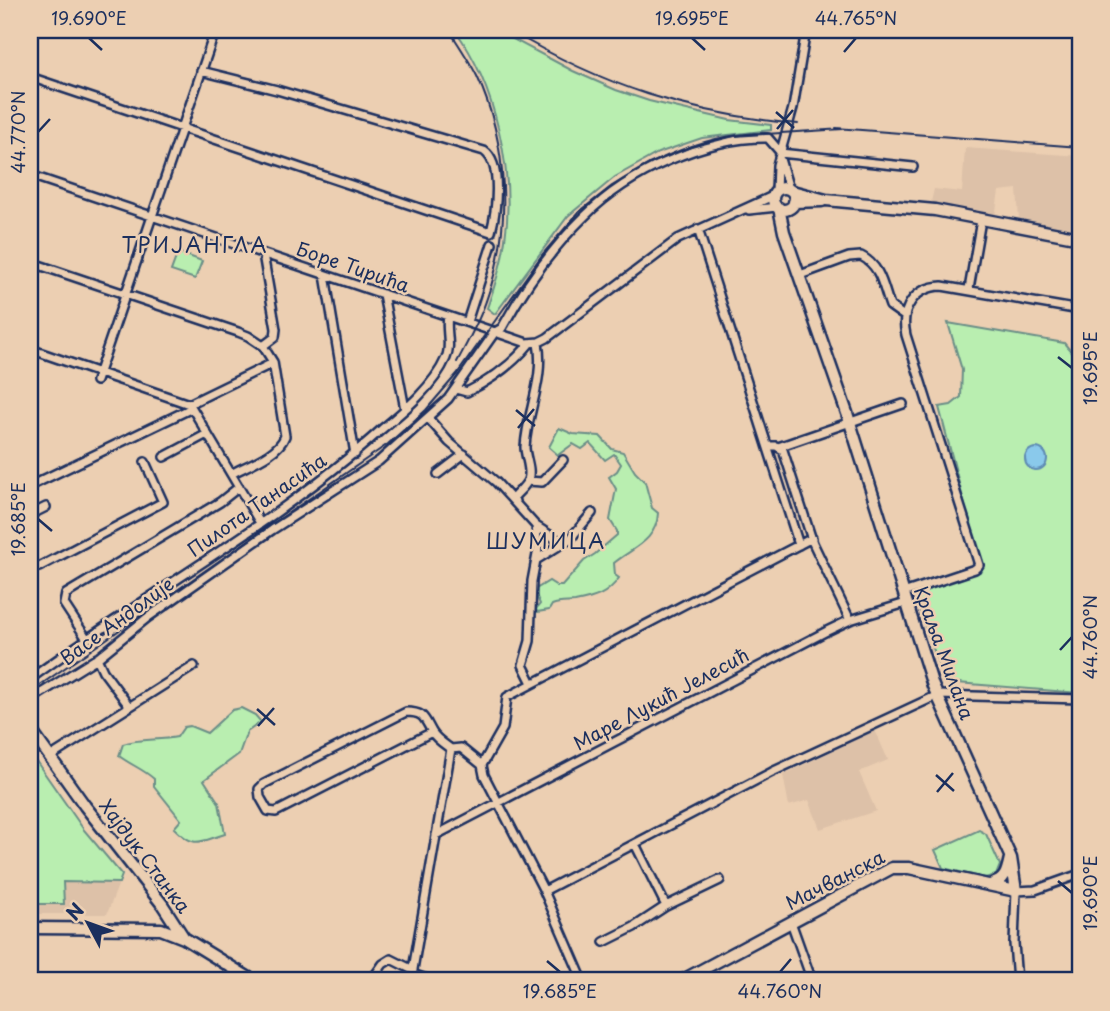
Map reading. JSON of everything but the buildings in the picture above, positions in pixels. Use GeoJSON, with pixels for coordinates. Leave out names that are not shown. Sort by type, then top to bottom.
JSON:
{"type":"FeatureCollection","features":[{"type":"Feature","properties":{"kind":"main road"},"geometry":{"type":"LineString","coordinates":[[826,200],[785,206],[774,201],[775,194],[782,189],[826,200],[935,210],[1080,238]]}},
{"type":"Feature","properties":{"kind":"main road"},"geometry":{"type":"LineString","coordinates":[[785,206],[790,190]]}},
{"type":"Feature","properties":{"kind":"main road","name":"Краља Милана"},"geometry":{"type":"LineString","coordinates":[[785,206],[792,253],[850,422],[904,598],[937,695],[1011,858],[1016,891]]}},
{"type":"Feature","properties":{"kind":"main road","name":"Хајдук Станка"},"geometry":{"type":"LineString","coordinates":[[30,729],[85,806],[162,904],[184,938],[241,978],[254,981]]}},
{"type":"Feature","properties":{"kind":"main road"},"geometry":{"type":"LineString","coordinates":[[992,884],[1003,880],[1011,858]]}},
{"type":"Feature","properties":{"kind":"main road","name":"Мачванска"},"geometry":{"type":"LineString","coordinates":[[681,981],[892,868],[909,868],[1016,891]]}},
{"type":"Feature","properties":{"kind":"main road"},"geometry":{"type":"LineString","coordinates":[[30,928],[161,929],[184,938]]}},
{"type":"Feature","properties":{"kind":"street"},"geometry":{"type":"LineString","coordinates":[[97,377],[201,71],[212,37],[211,30]]}},
{"type":"Feature","properties":{"kind":"street"},"geometry":{"type":"LineString","coordinates":[[741,211],[775,194],[777,165],[793,108],[806,30]]}},
{"type":"Feature","properties":{"kind":"street"},"geometry":{"type":"LineString","coordinates":[[30,77],[491,232],[496,183],[493,161],[484,151],[312,99],[201,71]]}},
{"type":"Feature","properties":{"kind":"street","name":"Васе Андолије"},"geometry":{"type":"LineString","coordinates":[[30,700],[97,658],[155,612],[272,530],[379,461],[456,389],[495,332],[502,328],[546,261],[584,216],[614,192],[646,171],[689,153],[734,141],[771,139],[786,135]]}},
{"type":"Feature","properties":{"kind":"street"},"geometry":{"type":"LineString","coordinates":[[771,139],[780,155],[790,190]]}},
{"type":"Feature","properties":{"kind":"street"},"geometry":{"type":"LineString","coordinates":[[780,155],[913,167]]}},
{"type":"Feature","properties":{"kind":"street","name":"Боре Тирића"},"geometry":{"type":"LineString","coordinates":[[30,175],[534,343]]}},
{"type":"Feature","properties":{"kind":"street"},"geometry":{"type":"LineString","coordinates":[[741,211],[785,206]]}},
{"type":"Feature","properties":{"kind":"street","name":"Васе Андолије"},"geometry":{"type":"LineString","coordinates":[[456,389],[467,392],[487,380],[662,250],[698,229],[741,211]]}},
{"type":"Feature","properties":{"kind":"street"},"geometry":{"type":"LineString","coordinates":[[969,289],[981,220]]}},
{"type":"Feature","properties":{"kind":"street"},"geometry":{"type":"LineString","coordinates":[[698,229],[799,545]]}},
{"type":"Feature","properties":{"kind":"street"},"geometry":{"type":"LineString","coordinates":[[467,322],[492,244]]}},
{"type":"Feature","properties":{"kind":"street"},"geometry":{"type":"LineString","coordinates":[[263,254],[276,334],[263,346]]}},
{"type":"Feature","properties":{"kind":"street"},"geometry":{"type":"LineString","coordinates":[[800,275],[849,257],[861,256],[875,267],[891,309],[904,316],[912,300],[926,288],[942,286],[1080,310]]}},
{"type":"Feature","properties":{"kind":"street"},"geometry":{"type":"LineString","coordinates":[[30,262],[238,332],[263,346],[273,363],[284,430],[283,441],[275,449],[231,474]]}},
{"type":"Feature","properties":{"kind":"street"},"geometry":{"type":"LineString","coordinates":[[325,275],[355,454]]}},
{"type":"Feature","properties":{"kind":"street"},"geometry":{"type":"LineString","coordinates":[[383,294],[405,409]]}},
{"type":"Feature","properties":{"kind":"street","name":"Пилота Танасића"},"geometry":{"type":"LineString","coordinates":[[30,679],[327,477],[355,454],[405,409],[445,361],[449,347],[446,326],[448,316]]}},
{"type":"Feature","properties":{"kind":"street","name":"Маре Лукић Јелесић"},"geometry":{"type":"LineString","coordinates":[[436,835],[850,620],[975,569],[979,565],[906,335],[904,316]]}},
{"type":"Feature","properties":{"kind":"street"},"geometry":{"type":"LineString","coordinates":[[515,502],[514,497],[528,481],[529,474],[526,443],[539,380],[540,354],[534,343]]}},
{"type":"Feature","properties":{"kind":"street"},"geometry":{"type":"LineString","coordinates":[[30,349],[97,377],[190,406],[260,523]]}},
{"type":"Feature","properties":{"kind":"street"},"geometry":{"type":"LineString","coordinates":[[30,486],[273,363]]}},
{"type":"Feature","properties":{"kind":"street"},"geometry":{"type":"LineString","coordinates":[[768,446],[778,447],[903,404]]}},
{"type":"Feature","properties":{"kind":"street"},"geometry":{"type":"LineString","coordinates":[[428,418],[449,442],[515,502],[536,526],[562,543]]}},
{"type":"Feature","properties":{"kind":"street"},"geometry":{"type":"LineString","coordinates":[[164,457],[207,434]]}},
{"type":"Feature","properties":{"kind":"street"},"geometry":{"type":"LineString","coordinates":[[778,447],[785,454],[812,538],[850,620]]}},
{"type":"Feature","properties":{"kind":"street"},"geometry":{"type":"LineString","coordinates":[[438,474],[464,454]]}},
{"type":"Feature","properties":{"kind":"street"},"geometry":{"type":"LineString","coordinates":[[528,481],[542,482],[563,460]]}},
{"type":"Feature","properties":{"kind":"street"},"geometry":{"type":"LineString","coordinates":[[30,564],[38,567],[162,502],[145,462]]}},
{"type":"Feature","properties":{"kind":"street"},"geometry":{"type":"LineString","coordinates":[[87,639],[64,600],[70,591],[220,502],[239,487]]}},
{"type":"Feature","properties":{"kind":"street"},"geometry":{"type":"LineString","coordinates":[[30,515],[46,507]]}},
{"type":"Feature","properties":{"kind":"street"},"geometry":{"type":"LineString","coordinates":[[536,560],[570,539],[592,513]]}},
{"type":"Feature","properties":{"kind":"street"},"geometry":{"type":"LineString","coordinates":[[532,683],[523,665],[530,640],[532,581],[538,534],[536,526]]}},
{"type":"Feature","properties":{"kind":"street"},"geometry":{"type":"LineString","coordinates":[[482,765],[503,728],[507,696],[812,538]]}},
{"type":"Feature","properties":{"kind":"street"},"geometry":{"type":"LineString","coordinates":[[97,658],[103,671],[129,706]]}},
{"type":"Feature","properties":{"kind":"street"},"geometry":{"type":"LineString","coordinates":[[50,757],[194,666]]}},
{"type":"Feature","properties":{"kind":"street"},"geometry":{"type":"LineString","coordinates":[[544,891],[772,772],[937,695],[1080,699]]}},
{"type":"Feature","properties":{"kind":"street"},"geometry":{"type":"LineString","coordinates":[[432,732],[275,812],[268,811],[259,793],[264,784],[406,712],[420,713],[432,732],[451,749]]}},
{"type":"Feature","properties":{"kind":"street"},"geometry":{"type":"LineString","coordinates":[[451,749],[461,747],[482,765],[484,775],[544,891],[583,981]]}},
{"type":"Feature","properties":{"kind":"street"},"geometry":{"type":"LineString","coordinates":[[412,975],[451,749]]}},
{"type":"Feature","properties":{"kind":"street"},"geometry":{"type":"LineString","coordinates":[[635,844],[666,906]]}},
{"type":"Feature","properties":{"kind":"street"},"geometry":{"type":"LineString","coordinates":[[1017,981],[1014,943],[1016,891],[1035,890],[1080,874]]}},
{"type":"Feature","properties":{"kind":"street"},"geometry":{"type":"LineString","coordinates":[[604,942],[666,906],[720,880]]}},
{"type":"Feature","properties":{"kind":"street"},"geometry":{"type":"LineString","coordinates":[[791,922],[812,981]]}},
{"type":"Feature","properties":{"kind":"street"},"geometry":{"type":"LineString","coordinates":[[371,981],[387,960],[391,959],[412,975],[433,981]]}},
{"type":"Feature","properties":{"kind":"shaded area"},"geometry":{"type":"Polygon","coordinates":[[[965,148],[1080,156],[1080,231],[1019,220],[1017,189],[999,191],[995,217],[930,206],[934,189],[962,192],[965,148]]]}},
{"type":"Feature","properties":{"kind":"shaded area"},"geometry":{"type":"Polygon","coordinates":[[[875,730],[888,760],[859,772],[876,811],[820,829],[809,800],[789,806],[783,775],[875,730]]]}},
{"type":"Feature","properties":{"kind":"shaded area"},"geometry":{"type":"Polygon","coordinates":[[[30,752],[84,830],[122,875],[107,914],[30,914],[30,752]]]}},
{"type":"Feature","properties":{"kind":"green space"},"geometry":{"type":"Polygon","coordinates":[[[455,30],[496,30],[573,71],[616,90],[649,101],[729,120],[771,125],[771,130],[702,138],[658,153],[615,177],[568,216],[495,314],[487,308],[498,275],[505,240],[507,187],[504,158],[499,130],[481,76],[455,30]]]}},
{"type":"Feature","properties":{"kind":"green space"},"geometry":{"type":"Polygon","coordinates":[[[178,252],[202,261],[195,279],[171,271],[178,252]]]}},
{"type":"Feature","properties":{"kind":"green space"},"geometry":{"type":"Polygon","coordinates":[[[948,323],[1064,343],[1080,362],[1080,693],[945,682],[914,594],[982,571],[939,407],[951,405],[961,397],[962,370],[948,323]]]}},
{"type":"Feature","properties":{"kind":"green space"},"geometry":{"type":"Polygon","coordinates":[[[559,428],[573,434],[600,436],[612,449],[623,452],[635,472],[645,482],[652,508],[658,513],[657,523],[642,543],[614,563],[615,575],[619,578],[605,592],[575,602],[555,604],[549,610],[537,612],[540,604],[536,589],[549,581],[562,586],[584,561],[617,535],[610,520],[616,489],[609,477],[621,464],[614,454],[605,460],[590,443],[582,449],[573,444],[558,455],[549,447],[559,428]]]}},
{"type":"Feature","properties":{"kind":"green space"},"geometry":{"type":"Polygon","coordinates":[[[241,708],[255,715],[261,722],[247,732],[239,754],[204,780],[219,803],[225,834],[203,841],[192,841],[174,828],[181,820],[154,786],[154,779],[119,756],[123,744],[177,737],[184,727],[190,726],[207,733],[232,710],[241,708]]]}},
{"type":"Feature","properties":{"kind":"green space"},"geometry":{"type":"Polygon","coordinates":[[[36,761],[84,830],[122,875],[119,883],[63,882],[64,904],[30,904],[30,765],[36,761]]]}},
{"type":"Feature","properties":{"kind":"green space"},"geometry":{"type":"Polygon","coordinates":[[[979,830],[986,834],[1000,865],[996,875],[985,878],[943,868],[935,850],[979,830]]]}},
{"type":"Feature","properties":{"kind":"water"},"geometry":{"type":"Polygon","coordinates":[[[1036,448],[1044,451],[1047,459],[1044,467],[1036,470],[1028,467],[1025,459],[1028,451],[1036,448]]]}},
{"type":"Feature","properties":{"kind":"railway"},"geometry":{"type":"LineString","coordinates":[[449,30],[474,70],[487,102],[495,129],[503,186],[503,215],[495,271],[481,314],[457,362]]}},
{"type":"Feature","properties":{"kind":"railway"},"geometry":{"type":"LineString","coordinates":[[509,30],[578,67],[648,94],[720,113],[798,124]]}},
{"type":"Feature","properties":{"kind":"railway"},"geometry":{"type":"LineString","coordinates":[[836,128],[1080,147]]}},
{"type":"Feature","properties":{"kind":"railway"},"geometry":{"type":"LineString","coordinates":[[30,692],[388,444],[426,410],[457,374],[542,255],[579,212],[612,186],[649,164],[691,147],[734,136],[843,129]]}},
{"type":"Feature","properties":{"kind":"district","name":"ТРИЈАНГЛА"},"geometry":{"type":"Point","coordinates":[195,246]}},
{"type":"Feature","properties":{"kind":"district","name":"ШУМИЦА"},"geometry":{"type":"Point","coordinates":[546,542]}}]}
